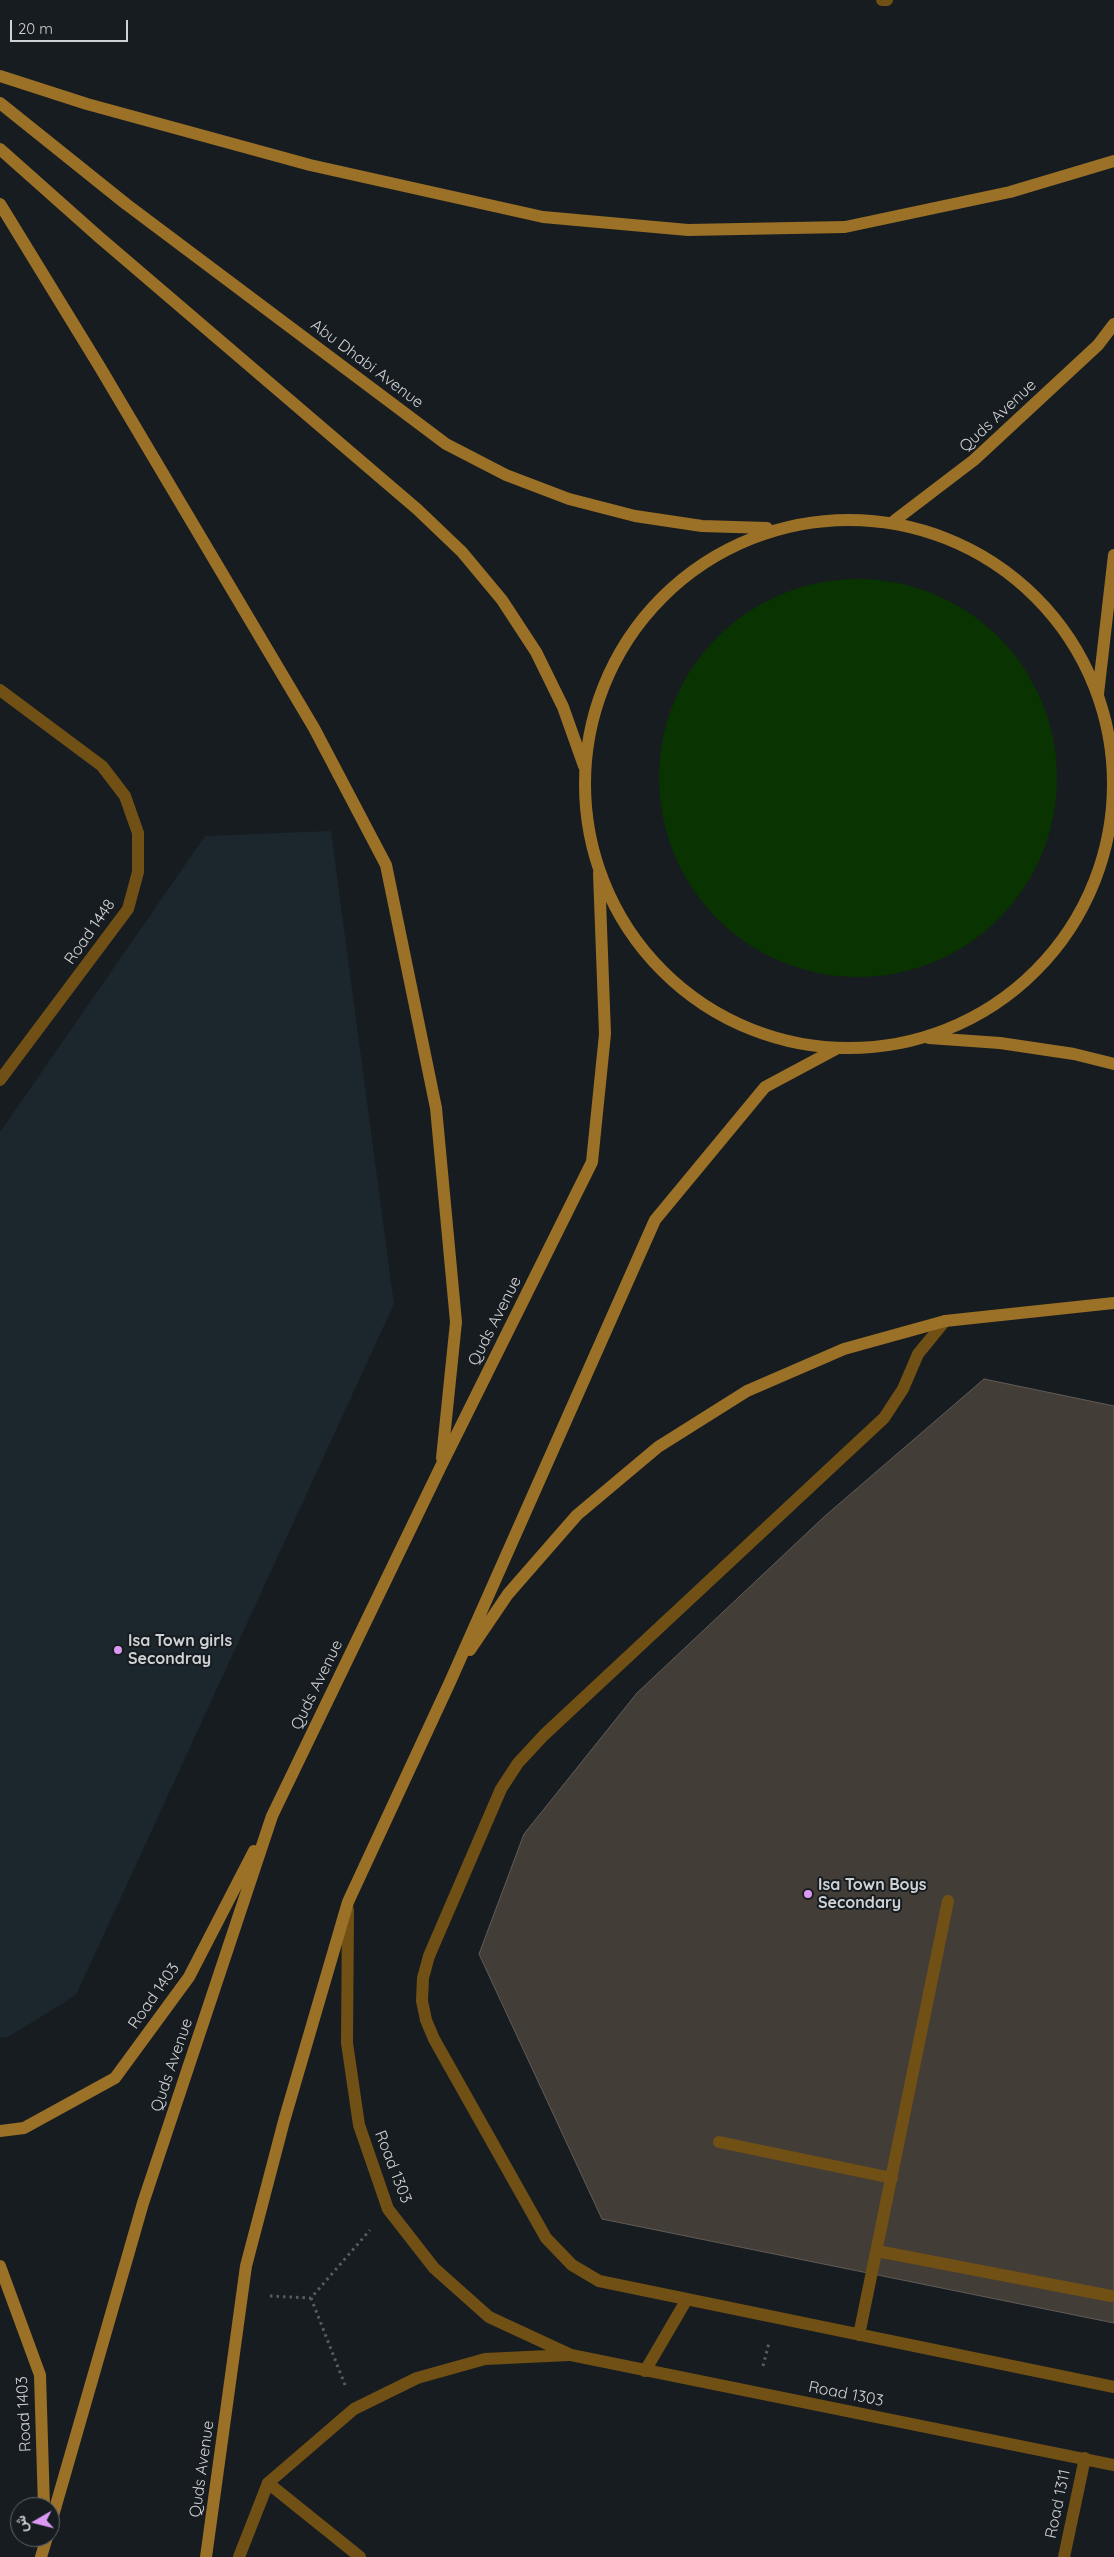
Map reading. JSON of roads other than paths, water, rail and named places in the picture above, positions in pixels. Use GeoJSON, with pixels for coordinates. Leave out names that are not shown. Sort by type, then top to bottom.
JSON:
{"type":"FeatureCollection","features":[{"type":"Feature","properties":{"kind":"main road"},"geometry":{"type":"LineString","coordinates":[[0,76],[87,104],[329,169],[543,217],[688,230],[845,226],[1010,192],[1114,161]]}},
{"type":"Feature","properties":{"kind":"main road","name":"Abu Dhabi Avenue"},"geometry":{"type":"LineString","coordinates":[[0,103],[126,204],[446,444],[506,475],[588,504],[635,516],[702,526],[770,528]]}},
{"type":"Feature","properties":{"kind":"main road"},"geometry":{"type":"LineString","coordinates":[[0,149],[99,237],[418,509],[462,552],[502,600],[536,652],[564,707],[584,766],[587,820],[599,873],[628,929],[667,977],[717,1014],[774,1039],[836,1049],[881,1048],[926,1038],[982,1014],[1037,970],[1070,930],[1098,875],[1113,817],[1112,754],[1098,694],[1066,632],[1020,580],[961,542],[894,521],[832,517],[770,528],[698,564],[641,618],[602,688],[584,766]]}},
{"type":"Feature","properties":{"kind":"main road"},"geometry":{"type":"LineString","coordinates":[[0,204],[98,364],[314,728],[386,865],[436,1108],[455,1302],[456,1322],[441,1466]]}},
{"type":"Feature","properties":{"kind":"main road","name":"Quds Avenue"},"geometry":{"type":"LineString","coordinates":[[894,521],[974,460],[1098,345],[1114,324]]}},
{"type":"Feature","properties":{"kind":"main road"},"geometry":{"type":"LineString","coordinates":[[1098,694],[1114,555]]}},
{"type":"Feature","properties":{"kind":"main road","name":"Quds Avenue"},"geometry":{"type":"LineString","coordinates":[[58,2497],[144,2198],[272,1816],[441,1466],[592,1162],[606,1034],[599,873]]}},
{"type":"Feature","properties":{"kind":"main road"},"geometry":{"type":"LineString","coordinates":[[926,1038],[1000,1043],[1074,1054],[1114,1064]]}},
{"type":"Feature","properties":{"kind":"main road","name":"Quds Avenue"},"geometry":{"type":"LineString","coordinates":[[206,2557],[246,2266],[284,2121],[348,1902],[450,1682],[655,1220],[765,1086],[836,1049]]}},
{"type":"Feature","properties":{"kind":"main road"},"geometry":{"type":"LineString","coordinates":[[450,1682],[508,1594],[577,1515],[658,1447],[747,1391],[844,1349],[945,1321],[1114,1303]]}},
{"type":"Feature","properties":{"kind":"main road","name":"Road 1403"},"geometry":{"type":"LineString","coordinates":[[0,2132],[24,2128],[115,2078],[189,1977],[272,1816]]}},
{"type":"Feature","properties":{"kind":"main road","name":"Road 1403"},"geometry":{"type":"LineString","coordinates":[[0,2266],[40,2375],[44,2497]]}},
{"type":"Feature","properties":{"kind":"street"},"geometry":{"type":"LineString","coordinates":[[882,0],[887,0]]}},
{"type":"Feature","properties":{"kind":"street","name":"Road 1448"},"geometry":{"type":"LineString","coordinates":[[0,690],[102,766],[125,796],[138,833],[138,872],[128,909],[0,1080]]}},
{"type":"Feature","properties":{"kind":"street"},"geometry":{"type":"LineString","coordinates":[[945,1321],[918,1354],[903,1389],[884,1418],[544,1735],[518,1763],[501,1790],[429,1956],[423,1978],[422,2001],[426,2020],[434,2039],[546,2238],[572,2265],[598,2281],[1114,2387]]}},
{"type":"Feature","properties":{"kind":"street"},"geometry":{"type":"LineString","coordinates":[[860,2335],[948,1901]]}},
{"type":"Feature","properties":{"kind":"street","name":"Road 1303"},"geometry":{"type":"LineString","coordinates":[[348,1902],[347,2043],[359,2125],[388,2209],[434,2268],[489,2316],[571,2355],[1114,2465]]}},
{"type":"Feature","properties":{"kind":"street"},"geometry":{"type":"LineString","coordinates":[[719,2142],[892,2178]]}},
{"type":"Feature","properties":{"kind":"street"},"geometry":{"type":"LineString","coordinates":[[877,2251],[1111,2296]]}},
{"type":"Feature","properties":{"kind":"street"},"geometry":{"type":"LineString","coordinates":[[646,2371],[687,2299]]}},
{"type":"Feature","properties":{"kind":"street","name":"Road 1303"},"geometry":{"type":"LineString","coordinates":[[238,2557],[268,2483],[354,2409],[418,2378],[485,2359],[571,2355]]}},
{"type":"Feature","properties":{"kind":"street","name":"Road 1311"},"geometry":{"type":"LineString","coordinates":[[1064,2557],[1085,2458]]}},
{"type":"Feature","properties":{"kind":"street"},"geometry":{"type":"LineString","coordinates":[[268,2483],[360,2557]]}},
{"type":"Feature","properties":{"kind":"place","name":"Isa Town girls Secondray"},"geometry":{"type":"Point","coordinates":[118,1650]}},
{"type":"Feature","properties":{"kind":"place","name":"Isa Town Boys Secondary"},"geometry":{"type":"Point","coordinates":[808,1894]}}]}
